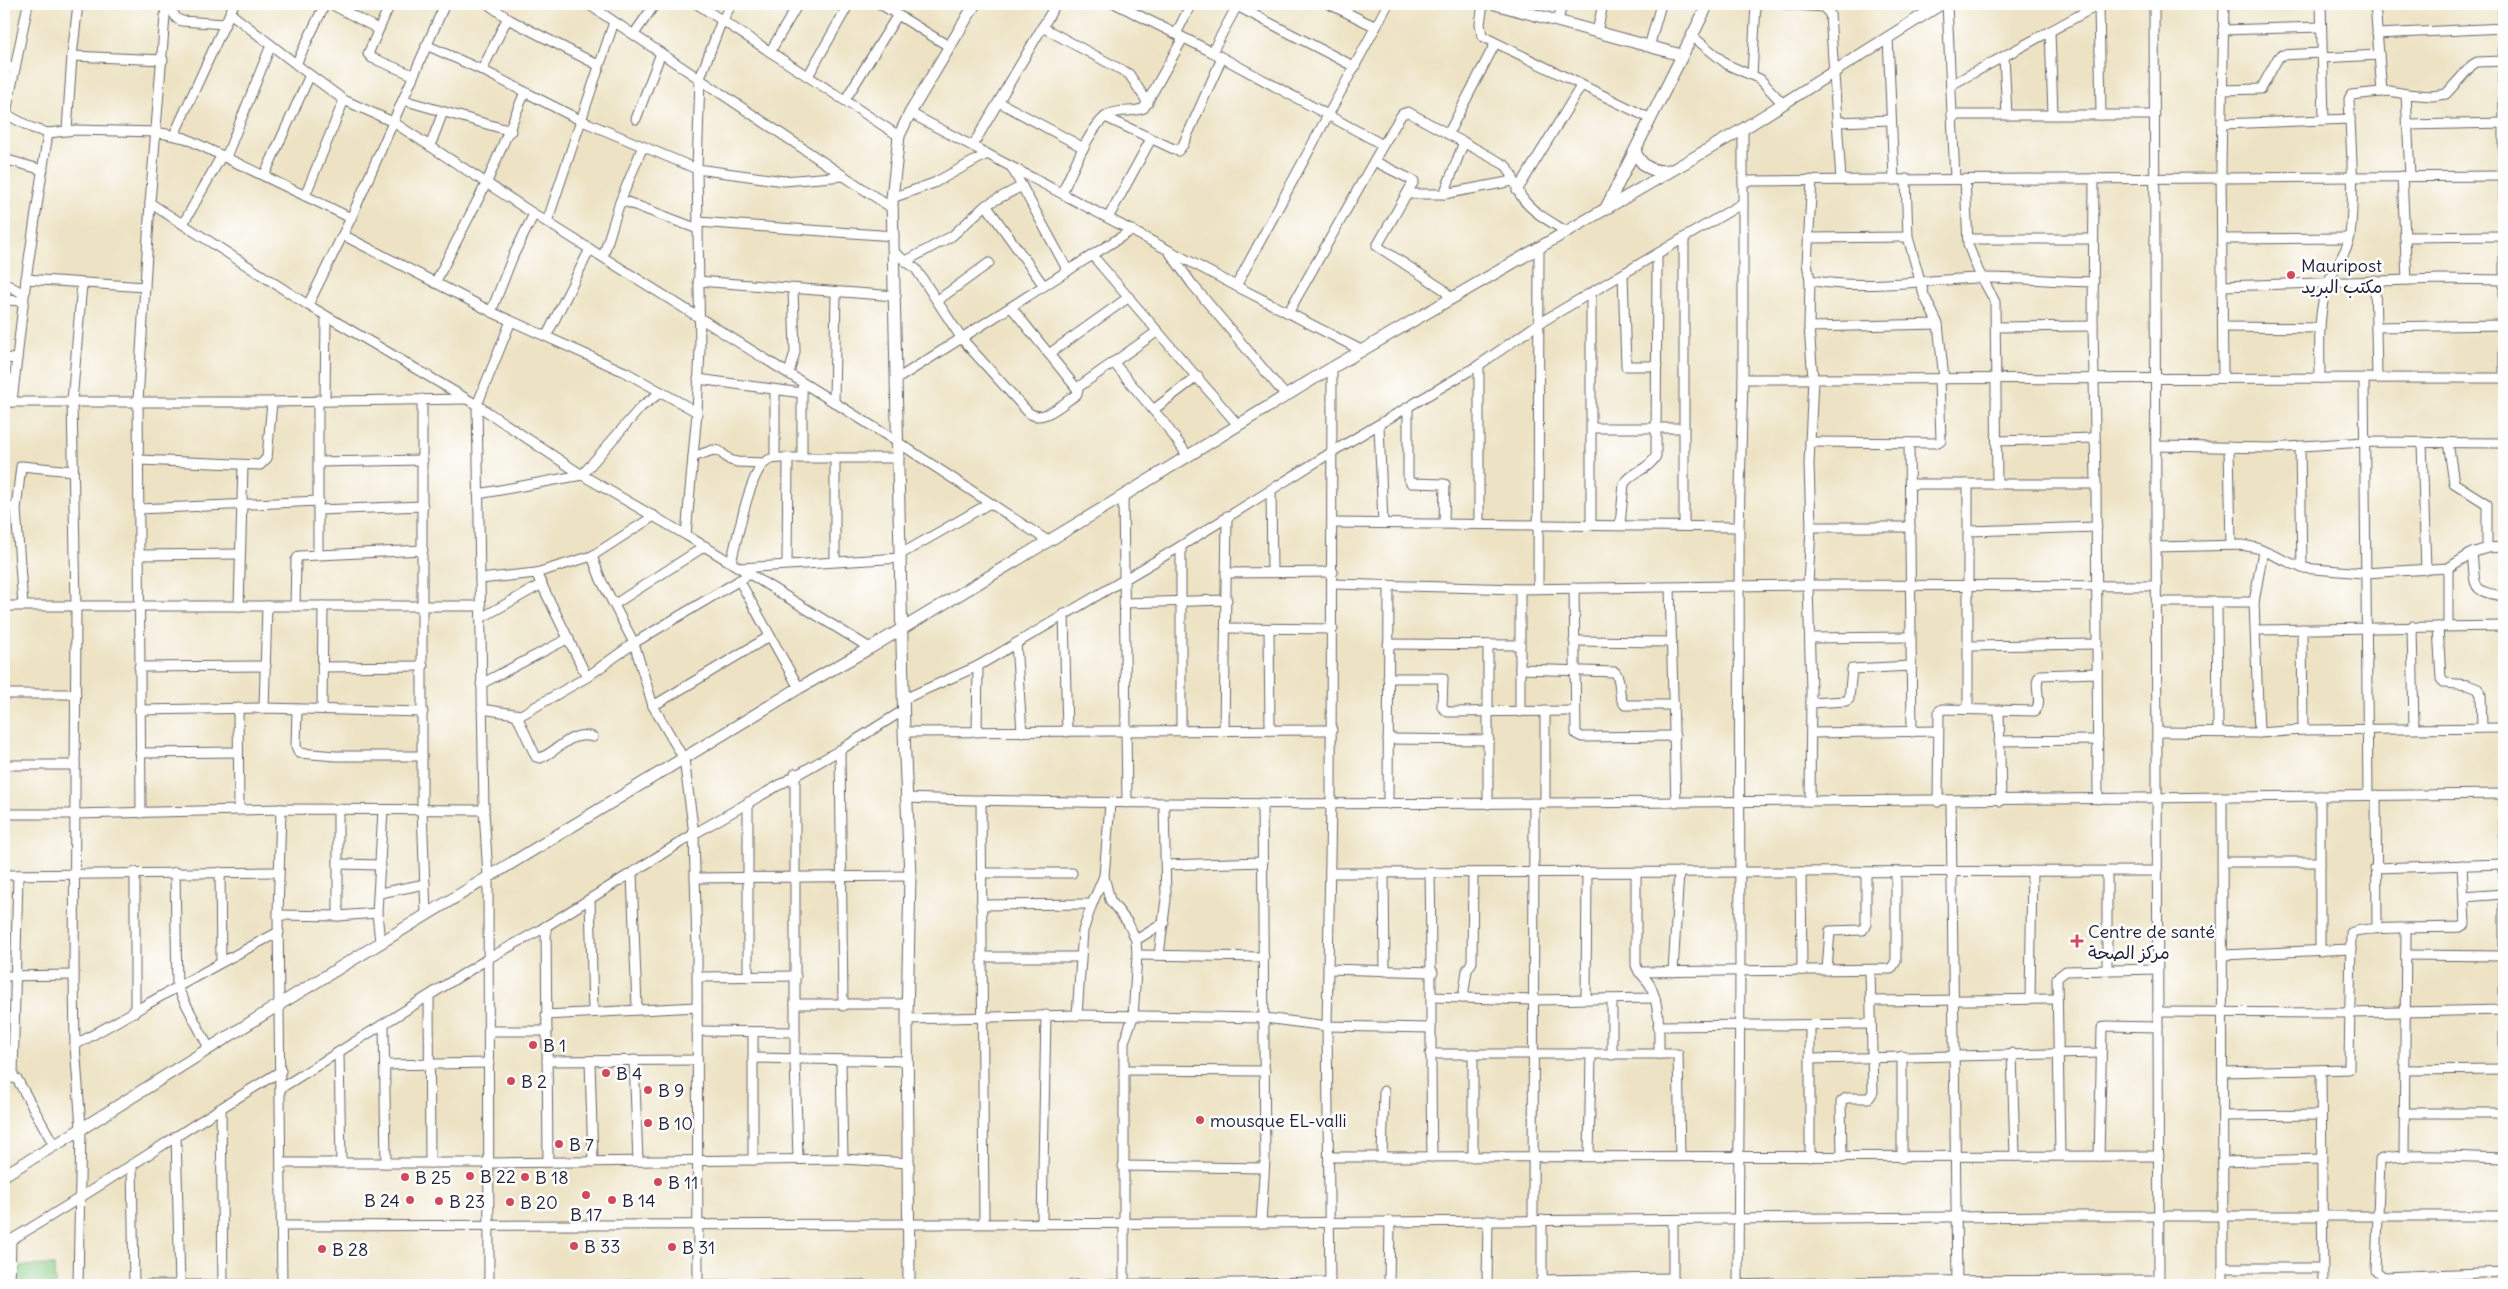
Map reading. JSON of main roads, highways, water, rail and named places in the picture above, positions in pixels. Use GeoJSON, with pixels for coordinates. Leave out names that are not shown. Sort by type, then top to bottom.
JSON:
{"type":"FeatureCollection","features":[{"type":"Feature","properties":{"kind":"place","name":"Mauripost مكتب البريد"},"geometry":{"type":"Point","coordinates":[2291,275]}},
{"type":"Feature","properties":{"kind":"place","name":"Centre de santé مركز الصحة"},"geometry":{"type":"Point","coordinates":[2077,941]}},
{"type":"Feature","properties":{"kind":"place","name":"B 1"},"geometry":{"type":"Point","coordinates":[533,1045]}},
{"type":"Feature","properties":{"kind":"place","name":"B 4"},"geometry":{"type":"Point","coordinates":[606,1073]}},
{"type":"Feature","properties":{"kind":"place","name":"B 2"},"geometry":{"type":"Point","coordinates":[511,1081]}},
{"type":"Feature","properties":{"kind":"place","name":"B 9"},"geometry":{"type":"Point","coordinates":[648,1090]}},
{"type":"Feature","properties":{"kind":"place","name":"mousque EL-valli"},"geometry":{"type":"Point","coordinates":[1200,1120]}},
{"type":"Feature","properties":{"kind":"place","name":"B 10"},"geometry":{"type":"Point","coordinates":[648,1123]}},
{"type":"Feature","properties":{"kind":"place","name":"B 7"},"geometry":{"type":"Point","coordinates":[559,1144]}},
{"type":"Feature","properties":{"kind":"place","name":"B 22"},"geometry":{"type":"Point","coordinates":[470,1176]}},
{"type":"Feature","properties":{"kind":"place","name":"B 25"},"geometry":{"type":"Point","coordinates":[405,1177]}},
{"type":"Feature","properties":{"kind":"place","name":"B 18"},"geometry":{"type":"Point","coordinates":[525,1177]}},
{"type":"Feature","properties":{"kind":"place","name":"B 11"},"geometry":{"type":"Point","coordinates":[658,1182]}},
{"type":"Feature","properties":{"kind":"place","name":"B 17"},"geometry":{"type":"Point","coordinates":[586,1195]}},
{"type":"Feature","properties":{"kind":"place","name":"B 24"},"geometry":{"type":"Point","coordinates":[410,1200]}},
{"type":"Feature","properties":{"kind":"place","name":"B 14"},"geometry":{"type":"Point","coordinates":[612,1200]}},
{"type":"Feature","properties":{"kind":"place","name":"B 23"},"geometry":{"type":"Point","coordinates":[439,1201]}},
{"type":"Feature","properties":{"kind":"place","name":"B 20"},"geometry":{"type":"Point","coordinates":[510,1202]}},
{"type":"Feature","properties":{"kind":"place","name":"B 33"},"geometry":{"type":"Point","coordinates":[574,1246]}},
{"type":"Feature","properties":{"kind":"place","name":"B 31"},"geometry":{"type":"Point","coordinates":[672,1247]}},
{"type":"Feature","properties":{"kind":"place","name":"B 28"},"geometry":{"type":"Point","coordinates":[322,1249]}}]}
